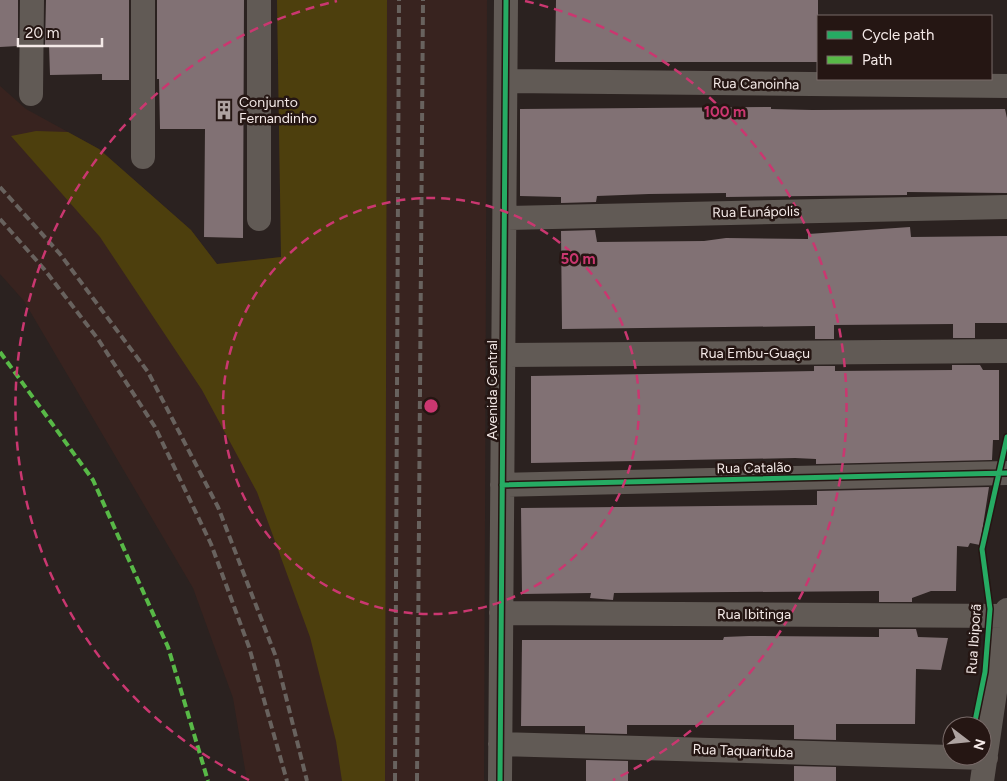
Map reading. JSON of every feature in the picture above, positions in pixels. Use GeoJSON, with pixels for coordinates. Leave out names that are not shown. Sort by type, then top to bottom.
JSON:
{"type":"FeatureCollection","features":[{"type":"Feature","properties":{"kind":"street"},"geometry":{"type":"LineString","coordinates":[[31,94],[32,0]]}},
{"type":"Feature","properties":{"kind":"street"},"geometry":{"type":"LineString","coordinates":[[143,0],[144,157]]}},
{"type":"Feature","properties":{"kind":"street"},"geometry":{"type":"LineString","coordinates":[[259,0],[259,219]]}},
{"type":"Feature","properties":{"kind":"street","name":"Avenida Central"},"geometry":{"type":"LineString","coordinates":[[500,781],[506,0]]}},
{"type":"Feature","properties":{"kind":"street","name":"Rua Canoinha"},"geometry":{"type":"LineString","coordinates":[[506,81],[1007,86]]}},
{"type":"Feature","properties":{"kind":"street","name":"Rua Eunápolis"},"geometry":{"type":"LineString","coordinates":[[505,218],[1007,207]]}},
{"type":"Feature","properties":{"kind":"street","name":"Rua Embu-Guaçu"},"geometry":{"type":"LineString","coordinates":[[504,355],[1007,351]]}},
{"type":"Feature","properties":{"kind":"street","name":"Rua Catalão"},"geometry":{"type":"LineString","coordinates":[[502,485],[1007,473]]}},
{"type":"Feature","properties":{"kind":"street","name":"Rua Ibiporã"},"geometry":{"type":"LineString","coordinates":[[992,716],[1007,610]]}},
{"type":"Feature","properties":{"kind":"street","name":"Rua Ibitinga"},"geometry":{"type":"LineString","coordinates":[[501,612],[1006,616]]}},
{"type":"Feature","properties":{"kind":"street","name":"Rua Taquarituba"},"geometry":{"type":"LineString","coordinates":[[500,744],[942,757]]}},
{"type":"Feature","properties":{"kind":"street","name":"Rua Ibiporã"},"geometry":{"type":"LineString","coordinates":[[982,781],[985,766]]}},
{"type":"Feature","properties":{"kind":"shaded area"},"geometry":{"type":"Polygon","coordinates":[[[277,0],[487,0],[484,781],[247,781],[233,698],[193,588],[24,301],[0,274],[0,86],[26,109],[99,149],[191,230],[217,264],[281,257],[277,0]]]}},
{"type":"Feature","properties":{"kind":"shaded area"},"geometry":{"type":"Polygon","coordinates":[[[277,0],[387,0],[385,781],[342,781],[336,741],[310,637],[257,492],[202,390],[100,237],[11,136],[36,131],[68,132],[99,149],[191,230],[217,264],[281,257],[277,0]]]}},
{"type":"Feature","properties":{"kind":"building"},"geometry":{"type":"Polygon","coordinates":[[[0,0],[18,0],[18,46],[0,47],[0,0]]]}},
{"type":"Feature","properties":{"kind":"building"},"geometry":{"type":"Polygon","coordinates":[[[46,0],[129,0],[129,80],[102,80],[102,74],[50,75],[49,45],[45,45],[46,0]]]}},
{"type":"Feature","properties":{"kind":"building"},"geometry":{"type":"Polygon","coordinates":[[[157,0],[244,0],[243,238],[204,237],[205,129],[160,129],[159,79],[157,79],[157,0]]]}},
{"type":"Feature","properties":{"kind":"building"},"geometry":{"type":"Polygon","coordinates":[[[556,0],[818,0],[817,62],[555,62],[556,0]]]}},
{"type":"Feature","properties":{"kind":"building"},"geometry":{"type":"Polygon","coordinates":[[[771,107],[771,109],[812,110],[1005,109],[1007,118],[1007,193],[907,192],[907,195],[726,197],[726,193],[649,194],[597,196],[596,202],[561,203],[561,197],[520,196],[520,109],[771,107]]]}},
{"type":"Feature","properties":{"kind":"building"},"geometry":{"type":"Polygon","coordinates":[[[910,227],[911,237],[1007,236],[1007,323],[975,323],[975,338],[953,338],[953,324],[834,325],[834,339],[815,339],[815,326],[562,329],[561,231],[595,230],[597,242],[704,241],[726,238],[808,239],[808,234],[910,227]]]}},
{"type":"Feature","properties":{"kind":"building"},"geometry":{"type":"Polygon","coordinates":[[[952,365],[980,365],[983,370],[999,370],[999,440],[993,440],[992,460],[816,464],[816,459],[795,458],[531,463],[531,376],[814,371],[814,366],[835,366],[835,371],[952,370],[952,365]]]}},
{"type":"Feature","properties":{"kind":"building"},"geometry":{"type":"Polygon","coordinates":[[[989,487],[980,545],[970,543],[968,547],[957,546],[956,591],[931,591],[912,598],[912,602],[879,602],[879,591],[614,593],[613,600],[590,598],[591,593],[522,594],[521,508],[817,505],[817,491],[989,487]]]}},
{"type":"Feature","properties":{"kind":"building"},"geometry":{"type":"Polygon","coordinates":[[[879,629],[916,629],[918,637],[948,638],[941,670],[916,669],[915,724],[836,724],[836,740],[794,739],[794,725],[627,725],[627,734],[585,733],[585,726],[521,726],[522,640],[723,640],[724,637],[749,636],[879,637],[879,629]]]}},
{"type":"Feature","properties":{"kind":"building"},"geometry":{"type":"Polygon","coordinates":[[[586,760],[628,761],[628,781],[586,781],[586,760]]]}},
{"type":"Feature","properties":{"kind":"building"},"geometry":{"type":"Polygon","coordinates":[[[794,766],[836,767],[836,781],[794,781],[794,766]]]}},
{"type":"Feature","properties":{"kind":"railway"},"geometry":{"type":"LineString","coordinates":[[395,781],[399,0]]}},
{"type":"Feature","properties":{"kind":"railway"},"geometry":{"type":"LineString","coordinates":[[417,781],[423,0]]}},
{"type":"Feature","properties":{"kind":"railway"},"geometry":{"type":"LineString","coordinates":[[0,187],[60,254],[148,372],[218,507],[276,657],[307,781]]}},
{"type":"Feature","properties":{"kind":"railway"},"geometry":{"type":"LineString","coordinates":[[0,219],[44,269],[98,339],[155,427],[211,544],[249,647],[287,781]]}},
{"type":"Feature","properties":{"kind":"marked path"},"geometry":{"type":"LineString","coordinates":[[0,352],[93,480],[168,647],[208,781]]}},
{"type":"Feature","properties":{"kind":"cycle path"},"geometry":{"type":"LineString","coordinates":[[500,781],[506,0]]}},
{"type":"Feature","properties":{"kind":"cycle path"},"geometry":{"type":"LineString","coordinates":[[976,716],[985,672],[990,609],[982,549],[1007,437]]}},
{"type":"Feature","properties":{"kind":"cycle path"},"geometry":{"type":"LineString","coordinates":[[502,485],[1007,473]]}},
{"type":"Feature","properties":{"kind":"place","name":"Conjunto Fernandinho"},"geometry":{"type":"Point","coordinates":[224,110]}}]}
